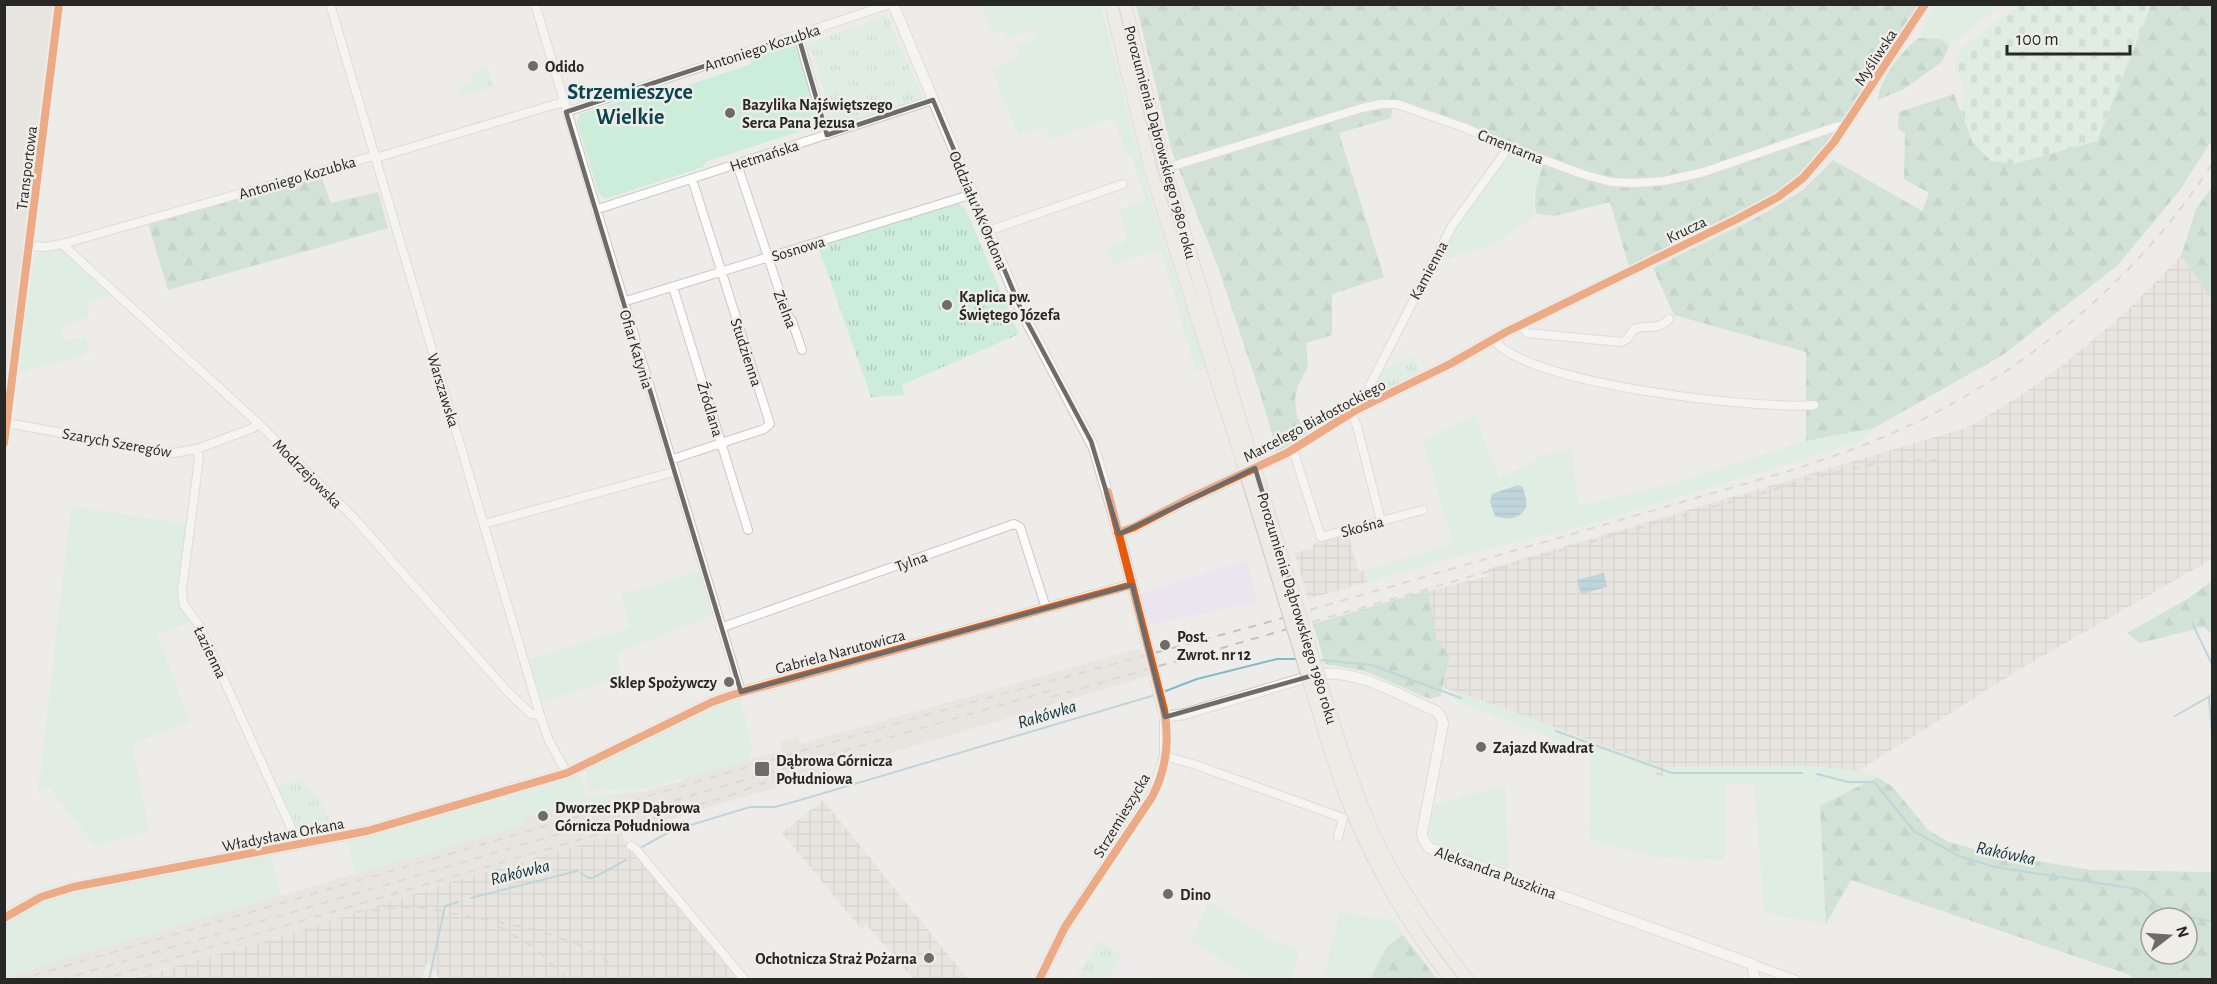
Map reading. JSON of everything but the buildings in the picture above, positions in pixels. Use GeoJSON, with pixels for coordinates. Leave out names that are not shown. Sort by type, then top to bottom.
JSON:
{"type":"FeatureCollection","features":[{"type":"Feature","properties":{"kind":"main road","name":"Porozumienia Dąbrowskiego 1980 roku"},"geometry":{"type":"LineString","coordinates":[[1111,4],[1151,172],[1241,440]]}},
{"type":"Feature","properties":{"kind":"main road","name":"Porozumienia Dąbrowskiego 1980 roku"},"geometry":{"type":"LineString","coordinates":[[1125,4],[1165,168],[1241,440],[1320,698],[1350,807],[1367,846],[1405,913],[1451,980]]}},
{"type":"Feature","properties":{"kind":"main road","name":"Porozumienia Dąbrowskiego 1980 roku"},"geometry":{"type":"LineString","coordinates":[[1320,698],[1377,841],[1414,907],[1468,980]]}},
{"type":"Feature","properties":{"kind":"street","name":"Transportowa"},"geometry":{"type":"LineString","coordinates":[[4,443],[59,4]]}},
{"type":"Feature","properties":{"kind":"street","name":"Warszawska"},"geometry":{"type":"LineString","coordinates":[[330,4],[540,715],[549,741],[567,772]]}},
{"type":"Feature","properties":{"kind":"street","name":"Ofiar Katynia"},"geometry":{"type":"LineString","coordinates":[[535,4],[673,472],[741,693]]}},
{"type":"Feature","properties":{"kind":"street","name":"Antoniego Kozubka"},"geometry":{"type":"LineString","coordinates":[[566,112],[892,4]]}},
{"type":"Feature","properties":{"kind":"street","name":"Oddziału AK Ordona"},"geometry":{"type":"LineString","coordinates":[[892,4],[1026,321],[1091,441],[1101,467],[1148,650]]}},
{"type":"Feature","properties":{"kind":"street","name":"Myśliwska"},"geometry":{"type":"LineString","coordinates":[[1847,125],[1925,4]]}},
{"type":"Feature","properties":{"kind":"street"},"geometry":{"type":"LineString","coordinates":[[798,35],[827,135]]}},
{"type":"Feature","properties":{"kind":"street","name":"Hetmańska"},"geometry":{"type":"LineString","coordinates":[[595,210],[933,100]]}},
{"type":"Feature","properties":{"kind":"street","name":"Antoniego Kozubka"},"geometry":{"type":"LineString","coordinates":[[30,246],[45,247],[62,244],[563,102]]}},
{"type":"Feature","properties":{"kind":"street","name":"Cmentarna"},"geometry":{"type":"LineString","coordinates":[[1176,165],[1362,108],[1388,104],[1397,104],[1425,113],[1509,147],[1600,179],[1622,183],[1681,178],[1847,125]]}},
{"type":"Feature","properties":{"kind":"street","name":"Krucza"},"geometry":{"type":"LineString","coordinates":[[1520,324],[1778,197],[1811,169],[1847,125]]}},
{"type":"Feature","properties":{"kind":"street","name":"Kamienna"},"geometry":{"type":"LineString","coordinates":[[1370,403],[1367,394],[1371,383],[1434,257],[1452,226],[1509,147]]}},
{"type":"Feature","properties":{"kind":"street","name":"Zielna"},"geometry":{"type":"LineString","coordinates":[[737,164],[767,258],[802,350]]}},
{"type":"Feature","properties":{"kind":"street","name":"Studzienna"},"geometry":{"type":"LineString","coordinates":[[670,460],[768,427],[770,422],[692,179]]}},
{"type":"Feature","properties":{"kind":"street"},"geometry":{"type":"LineString","coordinates":[[988,231],[1123,184]]}},
{"type":"Feature","properties":{"kind":"street","name":"Sosnowa"},"geometry":{"type":"LineString","coordinates":[[623,302],[973,194]]}},
{"type":"Feature","properties":{"kind":"street","name":"Modrzejowska"},"geometry":{"type":"LineString","coordinates":[[62,244],[258,423],[354,519],[508,692],[531,714],[540,715]]}},
{"type":"Feature","properties":{"kind":"street","name":"Źródlana"},"geometry":{"type":"LineString","coordinates":[[673,287],[748,530]]}},
{"type":"Feature","properties":{"kind":"street"},"geometry":{"type":"LineString","coordinates":[[1520,324],[1527,333],[1621,342],[1627,339],[1634,329],[1658,327],[1669,319]]}},
{"type":"Feature","properties":{"kind":"street","name":"Marcelego Białostockiego"},"geometry":{"type":"LineString","coordinates":[[1118,533],[1293,450],[1351,413],[1450,364],[1520,324]]}},
{"type":"Feature","properties":{"kind":"street"},"geometry":{"type":"LineString","coordinates":[[1494,338],[1499,347],[1532,363],[1578,378],[1649,392],[1707,399],[1792,406],[1814,405]]}},
{"type":"Feature","properties":{"kind":"street"},"geometry":{"type":"LineString","coordinates":[[1351,413],[1357,426],[1381,521]]}},
{"type":"Feature","properties":{"kind":"street","name":"Szarych Szeregów"},"geometry":{"type":"LineString","coordinates":[[7,423],[173,453],[197,449],[253,428],[258,423]]}},
{"type":"Feature","properties":{"kind":"street","name":"Łazienna"},"geometry":{"type":"LineString","coordinates":[[197,449],[199,458],[183,579],[184,604],[199,625],[299,845]]}},
{"type":"Feature","properties":{"kind":"street","name":"Skośna"},"geometry":{"type":"LineString","coordinates":[[1293,450],[1321,537],[1423,510]]}},
{"type":"Feature","properties":{"kind":"street"},"geometry":{"type":"LineString","coordinates":[[484,524],[673,472]]}},
{"type":"Feature","properties":{"kind":"street","name":"Tylna"},"geometry":{"type":"LineString","coordinates":[[720,628],[1014,524],[1020,527],[1046,608]]}},
{"type":"Feature","properties":{"kind":"street","name":"Gabriela Narutowicza"},"geometry":{"type":"LineString","coordinates":[[567,772],[712,702],[1132,585]]}},
{"type":"Feature","properties":{"kind":"street","name":"Strzemieszycka"},"geometry":{"type":"LineString","coordinates":[[1039,980],[1065,927],[1152,796],[1161,776],[1166,756],[1165,717],[1148,650]]}},
{"type":"Feature","properties":{"kind":"street","name":"Aleksandra Puszkina"},"geometry":{"type":"LineString","coordinates":[[1165,717],[1185,714],[1324,673],[1345,674],[1373,684],[1436,711],[1443,720],[1422,833],[1429,848],[1796,980]]}},
{"type":"Feature","properties":{"kind":"street"},"geometry":{"type":"LineString","coordinates":[[1166,756],[1343,818],[1338,837]]}},
{"type":"Feature","properties":{"kind":"street","name":"Władysława Orkana"},"geometry":{"type":"LineString","coordinates":[[4,918],[41,897],[73,887],[367,831],[567,772]]}},
{"type":"Feature","properties":{"kind":"street"},"geometry":{"type":"LineString","coordinates":[[631,846],[745,980]]}},
{"type":"Feature","properties":{"kind":"street"},"geometry":{"type":"LineString","coordinates":[[1752,964],[1755,980]]}},
{"type":"Feature","properties":{"kind":"highlighted area"},"geometry":{"type":"Polygon","coordinates":[[[798,35],[827,135],[933,100],[1023,314],[1091,441],[1119,534],[1255,468],[1318,674],[1165,717],[1132,585],[741,692],[566,112],[798,35]]]}},
{"type":"Feature","properties":{"kind":"shaded area"},"geometry":{"type":"Polygon","coordinates":[[[4,5],[53,5],[5,396],[4,5]]]}},
{"type":"Feature","properties":{"kind":"shaded area"},"geometry":{"type":"Polygon","coordinates":[[[2181,256],[2212,300],[2212,559],[2027,665],[1858,771],[1811,766],[1663,767],[1663,776],[1655,777],[1654,765],[1444,688],[1450,656],[1437,640],[1428,591],[1489,576],[1488,569],[1969,427],[2021,395],[2063,365],[2122,315],[2181,256]]]}},
{"type":"Feature","properties":{"kind":"shaded area"},"geometry":{"type":"Polygon","coordinates":[[[1348,534],[1359,572],[1365,570],[1368,582],[1308,599],[1295,553],[1313,548],[1313,544],[1348,534]]]}},
{"type":"Feature","properties":{"kind":"shaded area"},"geometry":{"type":"Polygon","coordinates":[[[1247,560],[1257,602],[1147,625],[1139,594],[1247,560]]]}},
{"type":"Feature","properties":{"kind":"shaded area"},"geometry":{"type":"Polygon","coordinates":[[[1140,648],[1148,676],[671,819],[457,880],[282,936],[128,979],[5,980],[5,977],[88,952],[525,824],[524,818],[541,811],[557,808],[559,814],[634,792],[647,791],[782,750],[779,742],[798,736],[801,744],[1140,648]]]}},
{"type":"Feature","properties":{"kind":"shaded area"},"geometry":{"type":"Polygon","coordinates":[[[823,800],[968,979],[913,979],[867,925],[861,929],[782,833],[823,800]]]}},
{"type":"Feature","properties":{"kind":"shaded area"},"geometry":{"type":"Polygon","coordinates":[[[621,833],[630,849],[740,979],[438,979],[438,975],[427,962],[422,979],[128,980],[282,936],[457,880],[621,833]]]}},
{"type":"Feature","properties":{"kind":"shaded area"},"geometry":{"type":"Polygon","coordinates":[[[1098,941],[1162,979],[1057,980],[1060,970],[1076,978],[1098,941]]]}},
{"type":"Feature","properties":{"kind":"green space"},"geometry":{"type":"Polygon","coordinates":[[[1874,4],[1880,8],[1882,5],[1918,5],[1832,138],[1799,175],[1774,194],[1746,210],[1629,267],[1610,202],[1555,216],[1537,214],[1536,193],[1545,158],[1511,147],[1511,143],[1419,108],[1393,107],[1391,118],[1339,133],[1384,277],[1332,294],[1332,335],[1306,343],[1308,367],[1298,385],[1295,399],[1297,417],[1308,434],[1277,452],[1218,267],[1172,152],[1136,5],[1874,4]]]}},
{"type":"Feature","properties":{"kind":"green space"},"geometry":{"type":"Polygon","coordinates":[[[981,5],[1101,5],[1148,192],[1206,368],[1196,371],[1161,250],[1113,264],[1107,247],[1126,241],[1124,235],[1127,234],[1119,210],[1145,200],[1131,156],[1127,157],[1114,118],[1050,139],[1045,126],[1018,136],[991,68],[1019,58],[1016,46],[1036,39],[1034,29],[1006,38],[1003,30],[993,33],[981,5]]]}},
{"type":"Feature","properties":{"kind":"green space"},"geometry":{"type":"Polygon","coordinates":[[[1935,5],[2001,5],[1949,46],[1941,39],[1919,38],[1935,5]]]}},
{"type":"Feature","properties":{"kind":"green space"},"geometry":{"type":"Polygon","coordinates":[[[2018,5],[2151,5],[2097,141],[2014,164],[1991,161],[1973,143],[1961,112],[1966,95],[1955,67],[1958,54],[1963,47],[2018,5]]]}},
{"type":"Feature","properties":{"kind":"green space"},"geometry":{"type":"Polygon","coordinates":[[[2151,5],[2212,5],[2212,140],[2180,190],[2118,265],[2003,355],[1874,428],[1806,441],[1806,352],[1674,315],[1653,268],[1754,219],[1785,201],[1803,190],[1833,160],[1922,211],[1929,193],[1904,179],[1905,133],[1898,129],[1899,112],[1954,94],[1973,143],[2097,141],[2151,5]]]}},
{"type":"Feature","properties":{"kind":"green space"},"geometry":{"type":"Polygon","coordinates":[[[886,14],[922,100],[830,129],[824,113],[830,111],[813,53],[806,52],[804,44],[867,23],[867,21],[886,14]]]}},
{"type":"Feature","properties":{"kind":"green space"},"geometry":{"type":"Polygon","coordinates":[[[1919,38],[1941,39],[1949,46],[1942,62],[1904,89],[1878,100],[1887,74],[1919,38]]]}},
{"type":"Feature","properties":{"kind":"green space"},"geometry":{"type":"Polygon","coordinates":[[[796,44],[821,129],[812,132],[808,129],[707,161],[703,167],[605,199],[599,194],[577,122],[580,114],[655,90],[661,94],[751,64],[750,58],[796,44]]]}},
{"type":"Feature","properties":{"kind":"green space"},"geometry":{"type":"Polygon","coordinates":[[[488,68],[494,87],[461,96],[459,88],[471,82],[473,72],[488,68]]]}},
{"type":"Feature","properties":{"kind":"green space"},"geometry":{"type":"Polygon","coordinates":[[[1509,149],[1544,160],[1533,199],[1536,215],[1496,243],[1440,261],[1437,257],[1453,227],[1509,149]]]}},
{"type":"Feature","properties":{"kind":"green space"},"geometry":{"type":"Polygon","coordinates":[[[321,176],[331,203],[378,192],[388,228],[168,290],[148,223],[321,176]]]}},
{"type":"Feature","properties":{"kind":"green space"},"geometry":{"type":"Polygon","coordinates":[[[2212,187],[2212,300],[2181,256],[2196,209],[2212,187]]]}},
{"type":"Feature","properties":{"kind":"green space"},"geometry":{"type":"Polygon","coordinates":[[[957,204],[965,208],[1019,334],[902,385],[905,395],[871,397],[818,246],[957,204]]]}},
{"type":"Feature","properties":{"kind":"green space"},"geometry":{"type":"Polygon","coordinates":[[[61,249],[112,296],[86,302],[89,317],[61,327],[63,341],[86,337],[90,353],[16,374],[34,258],[41,253],[61,249]]]}},
{"type":"Feature","properties":{"kind":"green space"},"geometry":{"type":"Polygon","coordinates":[[[1413,356],[1420,372],[1382,391],[1376,389],[1377,382],[1384,371],[1413,356]]]}},
{"type":"Feature","properties":{"kind":"green space"},"geometry":{"type":"Polygon","coordinates":[[[1474,415],[1499,477],[1523,468],[1541,456],[1572,449],[1578,506],[1680,482],[1806,441],[1874,428],[1862,441],[1587,525],[1456,557],[1368,582],[1365,570],[1453,544],[1423,440],[1474,415]],[[1523,487],[1495,516],[1505,519],[1526,502],[1523,487]]]}},
{"type":"Feature","properties":{"kind":"green space"},"geometry":{"type":"Polygon","coordinates":[[[71,506],[187,524],[179,592],[194,620],[157,634],[190,722],[132,743],[149,831],[95,846],[49,787],[38,794],[71,506]]]}},
{"type":"Feature","properties":{"kind":"green space"},"geometry":{"type":"Polygon","coordinates":[[[699,571],[712,615],[617,653],[621,676],[542,702],[528,660],[630,628],[621,595],[699,571]]]}},
{"type":"Feature","properties":{"kind":"green space"},"geometry":{"type":"Polygon","coordinates":[[[2212,581],[2212,635],[2204,627],[2140,643],[2127,633],[2189,598],[2212,581]]]}},
{"type":"Feature","properties":{"kind":"green space"},"geometry":{"type":"Polygon","coordinates":[[[1428,590],[1437,640],[1450,656],[1441,696],[1430,699],[1365,671],[1325,664],[1313,624],[1428,590]]]}},
{"type":"Feature","properties":{"kind":"green space"},"geometry":{"type":"Polygon","coordinates":[[[1456,692],[1655,765],[1656,777],[1663,776],[1663,767],[1811,766],[1858,771],[1877,777],[1820,806],[1826,924],[1764,913],[1754,784],[1726,784],[1725,860],[1661,858],[1589,839],[1590,753],[1454,700],[1456,692]]]}},
{"type":"Feature","properties":{"kind":"green space"},"geometry":{"type":"Polygon","coordinates":[[[740,699],[752,746],[749,760],[647,788],[590,791],[585,779],[588,777],[585,770],[713,708],[740,699]]]}},
{"type":"Feature","properties":{"kind":"green space"},"geometry":{"type":"Polygon","coordinates":[[[579,774],[587,796],[634,792],[558,815],[556,808],[524,818],[526,824],[356,874],[347,841],[395,830],[500,799],[502,803],[509,801],[508,797],[579,774]]]}},
{"type":"Feature","properties":{"kind":"green space"},"geometry":{"type":"Polygon","coordinates":[[[1877,777],[1893,787],[1928,830],[1949,842],[1988,853],[2091,870],[2212,872],[2212,979],[2131,979],[2130,975],[1851,880],[1826,924],[1820,806],[1877,777]]]}},
{"type":"Feature","properties":{"kind":"green space"},"geometry":{"type":"Polygon","coordinates":[[[299,779],[322,803],[332,829],[330,833],[307,837],[300,833],[278,787],[299,779]]]}},
{"type":"Feature","properties":{"kind":"green space"},"geometry":{"type":"Polygon","coordinates":[[[1505,785],[1509,871],[1436,845],[1430,831],[1434,805],[1505,785]]]}},
{"type":"Feature","properties":{"kind":"green space"},"geometry":{"type":"Polygon","coordinates":[[[271,854],[281,895],[5,977],[5,924],[38,903],[70,892],[271,854]]]}},
{"type":"Feature","properties":{"kind":"green space"},"geometry":{"type":"Polygon","coordinates":[[[1208,902],[1276,942],[1299,949],[1293,979],[1253,979],[1191,941],[1208,902]]]}},
{"type":"Feature","properties":{"kind":"green space"},"geometry":{"type":"Polygon","coordinates":[[[1340,912],[1394,921],[1403,935],[1387,947],[1370,979],[1323,980],[1340,912]]]}},
{"type":"Feature","properties":{"kind":"green space"},"geometry":{"type":"Polygon","coordinates":[[[1403,935],[1437,979],[1370,979],[1387,947],[1403,935]]]}},
{"type":"Feature","properties":{"kind":"green space"},"geometry":{"type":"Polygon","coordinates":[[[1098,941],[1122,955],[1107,979],[1077,979],[1098,941]]]}},
{"type":"Feature","properties":{"kind":"water"},"geometry":{"type":"Polygon","coordinates":[[[1518,485],[1523,487],[1526,500],[1524,511],[1512,518],[1495,516],[1490,502],[1492,494],[1518,485]]]}},
{"type":"Feature","properties":{"kind":"water"},"geometry":{"type":"Polygon","coordinates":[[[1604,573],[1607,587],[1581,594],[1577,580],[1604,573]]]}},
{"type":"Feature","properties":{"kind":"waterway"},"geometry":{"type":"LineString","coordinates":[[2192,623],[2212,664]]}},
{"type":"Feature","properties":{"kind":"waterway","name":"Rakówka"},"geometry":{"type":"LineString","coordinates":[[1163,692],[1197,679],[1277,659],[1299,659]]}},
{"type":"Feature","properties":{"kind":"waterway","name":"Rakówka"},"geometry":{"type":"LineString","coordinates":[[1320,660],[1371,665],[1461,698]]}},
{"type":"Feature","properties":{"kind":"waterway","name":"Rakówka"},"geometry":{"type":"LineString","coordinates":[[642,847],[671,831],[750,807],[775,807],[797,801],[1155,695]]}},
{"type":"Feature","properties":{"kind":"waterway"},"geometry":{"type":"LineString","coordinates":[[2175,716],[2212,695]]}},
{"type":"Feature","properties":{"kind":"waterway"},"geometry":{"type":"LineString","coordinates":[[2209,697],[2212,735]]}},
{"type":"Feature","properties":{"kind":"waterway","name":"Rakówka"},"geometry":{"type":"LineString","coordinates":[[1556,731],[1672,773],[1802,773]]}},
{"type":"Feature","properties":{"kind":"waterway","name":"Rakówka"},"geometry":{"type":"LineString","coordinates":[[1817,774],[1848,782],[1874,782],[1915,832],[1959,856],[1995,867],[2136,889],[2168,912],[2212,921]]}},
{"type":"Feature","properties":{"kind":"waterway","name":"Rakówka"},"geometry":{"type":"LineString","coordinates":[[581,873],[588,878],[593,878],[626,860]]}},
{"type":"Feature","properties":{"kind":"waterway","name":"Rakówka"},"geometry":{"type":"LineString","coordinates":[[471,898],[577,871]]}},
{"type":"Feature","properties":{"kind":"waterway","name":"Rakówka"},"geometry":{"type":"LineString","coordinates":[[429,980],[445,906],[458,902]]}},
{"type":"Feature","properties":{"kind":"railway"},"geometry":{"type":"LineString","coordinates":[[18,980],[929,714],[1265,623],[1789,471],[1851,450],[1936,412],[1982,386],[2027,356],[2070,323],[2110,287],[2147,248],[2182,207],[2212,164]]}},
{"type":"Feature","properties":{"kind":"railway"},"geometry":{"type":"LineString","coordinates":[[1051,697],[1824,475],[1887,461],[1939,460]]}},
{"type":"Feature","properties":{"kind":"railway"},"geometry":{"type":"LineString","coordinates":[[60,980],[1059,688]]}},
{"type":"Feature","properties":{"kind":"railway"},"geometry":{"type":"LineString","coordinates":[[99,980],[729,796],[776,778]]}},
{"type":"Feature","properties":{"kind":"railway"},"geometry":{"type":"LineString","coordinates":[[355,912],[405,907],[425,908],[534,929],[580,945],[614,966]]}},
{"type":"Feature","properties":{"kind":"railway"},"geometry":{"type":"LineString","coordinates":[[498,926],[535,948],[568,980]]}},
{"type":"Feature","properties":{"kind":"cycle path"},"geometry":{"type":"LineString","coordinates":[[4,443],[59,4]]}},
{"type":"Feature","properties":{"kind":"cycle path"},"geometry":{"type":"LineString","coordinates":[[1118,533],[1287,453],[1356,410],[1450,364],[1506,332],[1778,197],[1803,178],[1834,142],[1925,4]]}},
{"type":"Feature","properties":{"kind":"cycle path"},"geometry":{"type":"LineString","coordinates":[[1039,980],[1065,927],[1152,797],[1161,776],[1166,755],[1167,732],[1164,710],[1108,492]]}},
{"type":"Feature","properties":{"kind":"cycle path"},"geometry":{"type":"LineString","coordinates":[[4,918],[41,897],[73,887],[367,831],[567,773],[712,702],[732,695],[1132,585]]}},
{"type":"Feature","properties":{"kind":"place","name":"Odido"},"geometry":{"type":"Point","coordinates":[533,66]}},
{"type":"Feature","properties":{"kind":"place","name":"Bazylika Najświętszego Serca Pana Jezusa"},"geometry":{"type":"Point","coordinates":[730,113]}},
{"type":"Feature","properties":{"kind":"place","name":"Kaplica pw. Świętego Józefa"},"geometry":{"type":"Point","coordinates":[947,305]}},
{"type":"Feature","properties":{"kind":"place","name":"Post. Zwrot. nr 12"},"geometry":{"type":"Point","coordinates":[1165,645]}},
{"type":"Feature","properties":{"kind":"place","name":"Sklep Spożywczy"},"geometry":{"type":"Point","coordinates":[729,682]}},
{"type":"Feature","properties":{"kind":"place","name":"Zajazd Kwadrat"},"geometry":{"type":"Point","coordinates":[1481,747]}},
{"type":"Feature","properties":{"kind":"place","name":"Dąbrowa Górnicza Południowa"},"geometry":{"type":"Point","coordinates":[762,769]}},
{"type":"Feature","properties":{"kind":"place","name":"Dworzec PKP Dąbrowa Górnicza Południowa"},"geometry":{"type":"Point","coordinates":[543,816]}},
{"type":"Feature","properties":{"kind":"place","name":"Dino"},"geometry":{"type":"Point","coordinates":[1168,894]}},
{"type":"Feature","properties":{"kind":"place","name":"Ochotnicza Straż Pożarna"},"geometry":{"type":"Point","coordinates":[929,958]}},
{"type":"Feature","properties":{"kind":"district","name":"Strzemieszyce Wielkie"},"geometry":{"type":"Point","coordinates":[630,104]}}]}
